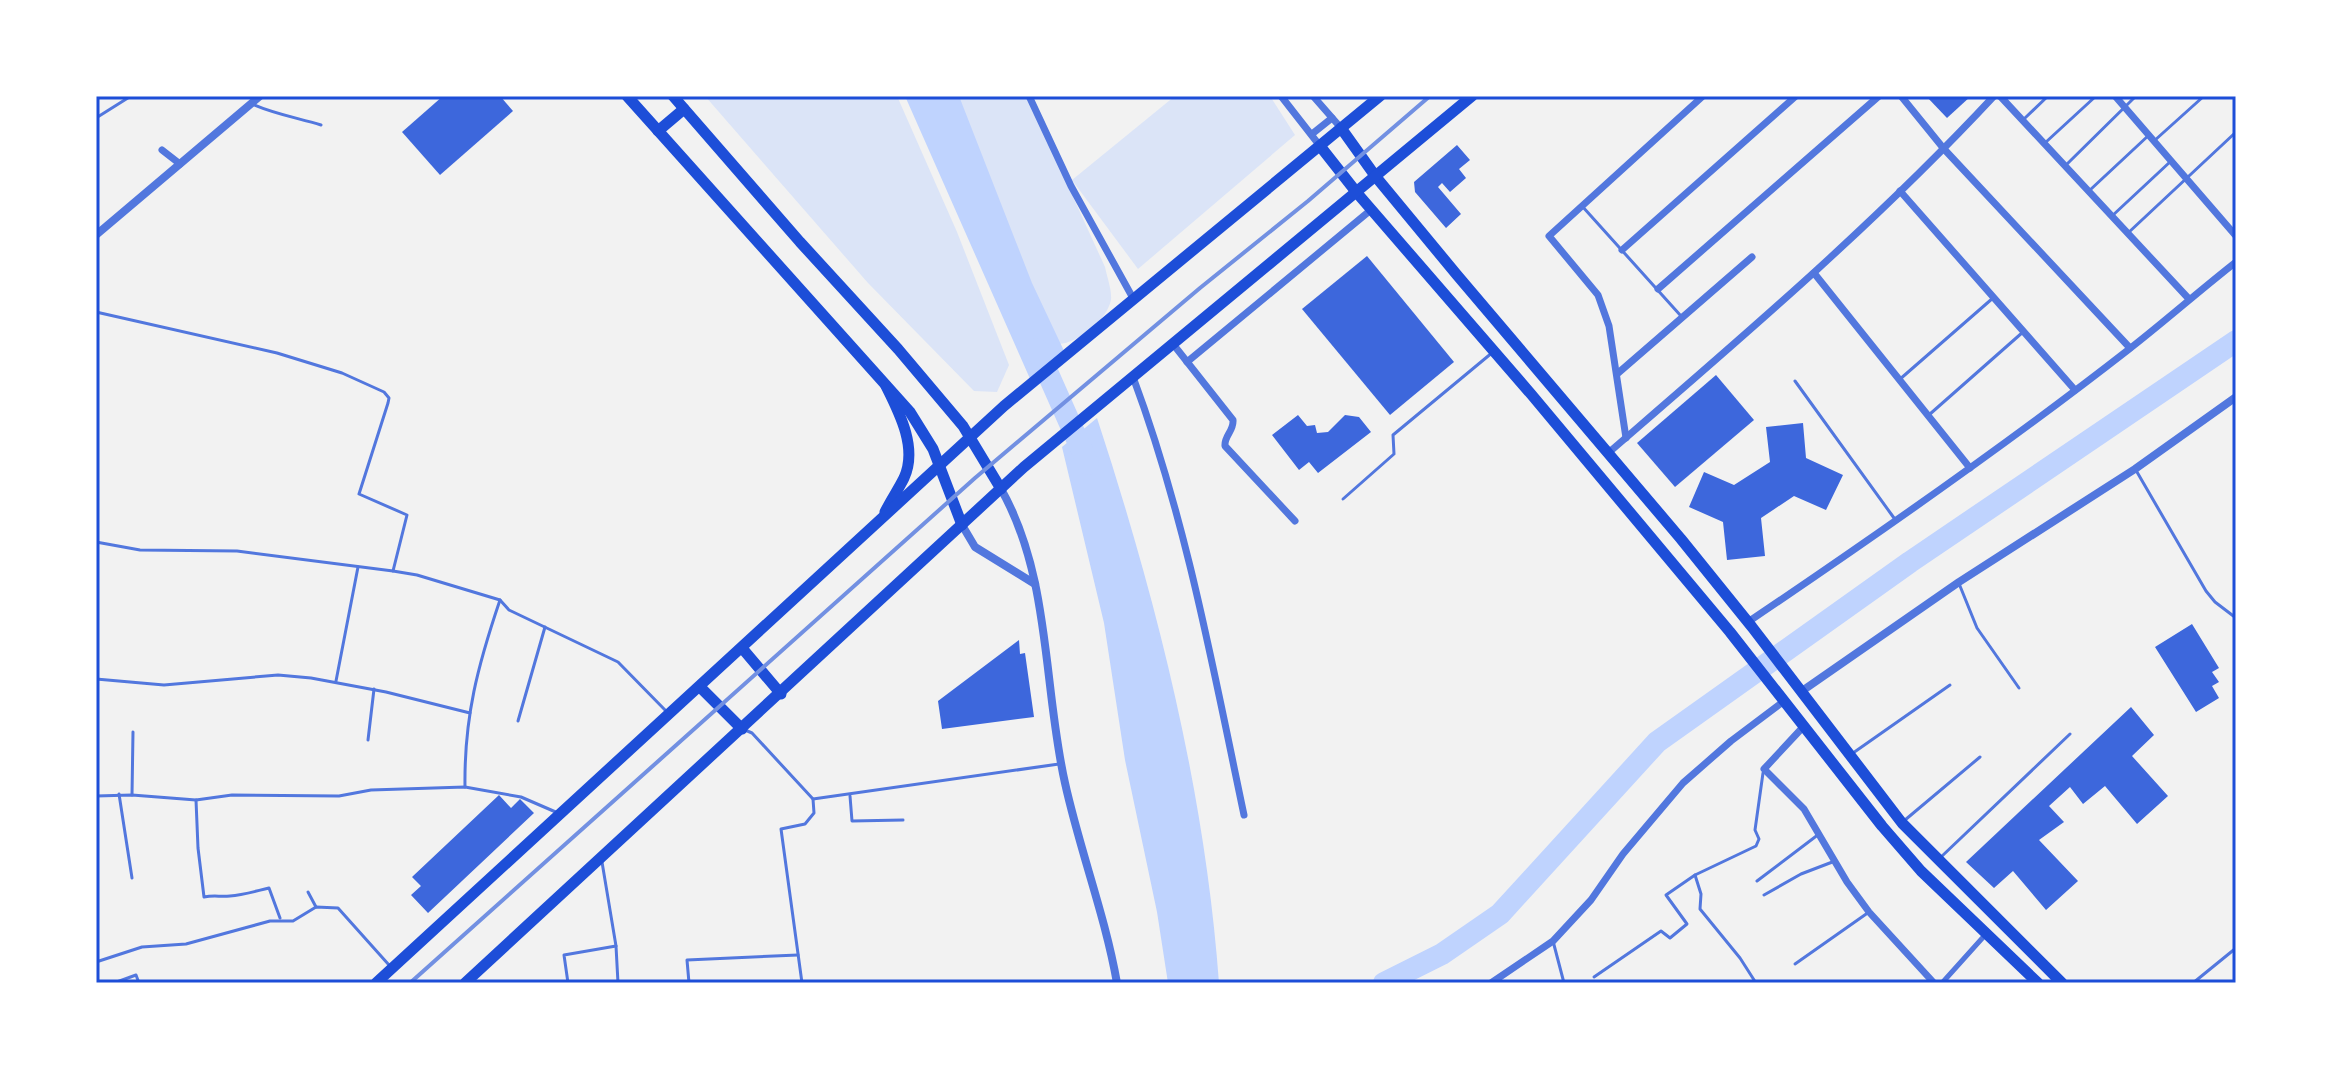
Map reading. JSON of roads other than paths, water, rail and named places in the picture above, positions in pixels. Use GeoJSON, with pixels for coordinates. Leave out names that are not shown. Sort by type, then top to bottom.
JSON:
{"type":"FeatureCollection","features":[{"type":"Feature","properties":{"kind":"main road"},"geometry":{"type":"LineString","coordinates":[[627,96],[910,412],[933,449],[962,525]]}},
{"type":"Feature","properties":{"kind":"main road"},"geometry":{"type":"LineString","coordinates":[[673,96],[963,426],[1001,489]]}},
{"type":"Feature","properties":{"kind":"main road"},"geometry":{"type":"LineString","coordinates":[[376,983],[1004,406],[1380,96]]}},
{"type":"Feature","properties":{"kind":"main road"},"geometry":{"type":"LineString","coordinates":[[465,983],[1024,467],[1472,96]]}},
{"type":"Feature","properties":{"kind":"main road"},"geometry":{"type":"LineString","coordinates":[[658,131],[684,109]]}},
{"type":"Feature","properties":{"kind":"main road"},"geometry":{"type":"LineString","coordinates":[[1341,128],[1390,194],[1750,624],[1902,823],[2062,983]]}},
{"type":"Feature","properties":{"kind":"main road"},"geometry":{"type":"LineString","coordinates":[[1320,146],[1733,637],[1921,871],[2038,983]]}},
{"type":"Feature","properties":{"kind":"main road"},"geometry":{"type":"LineString","coordinates":[[1372,209],[1390,194]]}},
{"type":"Feature","properties":{"kind":"main road"},"geometry":{"type":"LineString","coordinates":[[1531,394],[1547,382]]}},
{"type":"Feature","properties":{"kind":"main road"},"geometry":{"type":"LineString","coordinates":[[882,519],[905,476],[908,462],[903,419],[886,386]]}},
{"type":"Feature","properties":{"kind":"main road"},"geometry":{"type":"LineString","coordinates":[[1679,573],[1693,572],[1697,559]]}},
{"type":"Feature","properties":{"kind":"main road"},"geometry":{"type":"LineString","coordinates":[[1733,637],[1733,620],[1740,619],[1750,624]]}},
{"type":"Feature","properties":{"kind":"main road"},"geometry":{"type":"LineString","coordinates":[[742,648],[781,694]]}},
{"type":"Feature","properties":{"kind":"main road"},"geometry":{"type":"LineString","coordinates":[[700,687],[742,729]]}},
{"type":"Feature","properties":{"kind":"main road"},"geometry":{"type":"LineString","coordinates":[[1860,798],[1874,786]]}},
{"type":"Feature","properties":{"kind":"street"},"geometry":{"type":"LineString","coordinates":[[96,235],[260,96]]}},
{"type":"Feature","properties":{"kind":"street"},"geometry":{"type":"LineString","coordinates":[[1029,96],[1071,186],[1134,300]]}},
{"type":"Feature","properties":{"kind":"street"},"geometry":{"type":"LineString","coordinates":[[1281,96],[1320,146]]}},
{"type":"Feature","properties":{"kind":"street"},"geometry":{"type":"LineString","coordinates":[[1313,96],[1341,128]]}},
{"type":"Feature","properties":{"kind":"street"},"geometry":{"type":"LineString","coordinates":[[1626,438],[1609,326],[1598,295],[1549,236],[1703,96]]}},
{"type":"Feature","properties":{"kind":"street"},"geometry":{"type":"LineString","coordinates":[[1622,250],[1796,96]]}},
{"type":"Feature","properties":{"kind":"street"},"geometry":{"type":"LineString","coordinates":[[1658,289],[1879,96]]}},
{"type":"Feature","properties":{"kind":"street"},"geometry":{"type":"LineString","coordinates":[[1901,96],[1944,149],[2130,348]]}},
{"type":"Feature","properties":{"kind":"street"},"geometry":{"type":"LineString","coordinates":[[1607,454],[1769,315],[1997,96],[2189,299]]}},
{"type":"Feature","properties":{"kind":"street"},"geometry":{"type":"LineString","coordinates":[[2115,96],[2236,236]]}},
{"type":"Feature","properties":{"kind":"street"},"geometry":{"type":"LineString","coordinates":[[1312,134],[1332,118]]}},
{"type":"Feature","properties":{"kind":"street"},"geometry":{"type":"LineString","coordinates":[[162,150],[180,164]]}},
{"type":"Feature","properties":{"kind":"street"},"geometry":{"type":"LineString","coordinates":[[1900,191],[2075,390]]}},
{"type":"Feature","properties":{"kind":"street"},"geometry":{"type":"LineString","coordinates":[[1187,362],[1372,209]]}},
{"type":"Feature","properties":{"kind":"street"},"geometry":{"type":"LineString","coordinates":[[1617,374],[1752,257]]}},
{"type":"Feature","properties":{"kind":"street"},"geometry":{"type":"LineString","coordinates":[[1750,624],[2075,390],[2236,262]]}},
{"type":"Feature","properties":{"kind":"street"},"geometry":{"type":"LineString","coordinates":[[1814,273],[1970,468]]}},
{"type":"Feature","properties":{"kind":"street"},"geometry":{"type":"LineString","coordinates":[[1173,344],[1233,420],[1233,428],[1224,441],[1225,446],[1295,521]]}},
{"type":"Feature","properties":{"kind":"street"},"geometry":{"type":"LineString","coordinates":[[1133,377],[1159,452],[1206,630],[1244,815]]}},
{"type":"Feature","properties":{"kind":"street"},"geometry":{"type":"LineString","coordinates":[[1799,687],[2135,469],[2236,397]]}},
{"type":"Feature","properties":{"kind":"street"},"geometry":{"type":"LineString","coordinates":[[1001,489],[1014,513],[1035,585],[1061,764],[1112,953],[1117,983]]}},
{"type":"Feature","properties":{"kind":"street"},"geometry":{"type":"LineString","coordinates":[[962,525],[975,547],[1035,585]]}},
{"type":"Feature","properties":{"kind":"street"},"geometry":{"type":"LineString","coordinates":[[1491,983],[1553,941],[1591,900],[1623,854],[1683,783],[1782,698]]}},
{"type":"Feature","properties":{"kind":"street"},"geometry":{"type":"LineString","coordinates":[[1804,726],[1764,769],[1804,809],[1869,912],[1934,983]]}},
{"type":"Feature","properties":{"kind":"street"},"geometry":{"type":"LineString","coordinates":[[1942,983],[1987,933]]}},
{"type":"Feature","properties":{"kind":"lane"},"geometry":{"type":"LineString","coordinates":[[96,118],[131,96]]}},
{"type":"Feature","properties":{"kind":"lane"},"geometry":{"type":"LineString","coordinates":[[2023,120],[2048,96]]}},
{"type":"Feature","properties":{"kind":"lane"},"geometry":{"type":"LineString","coordinates":[[2045,144],[2096,96]]}},
{"type":"Feature","properties":{"kind":"lane"},"geometry":{"type":"LineString","coordinates":[[2065,166],[2136,96]]}},
{"type":"Feature","properties":{"kind":"lane"},"geometry":{"type":"LineString","coordinates":[[2089,191],[2204,96]]}},
{"type":"Feature","properties":{"kind":"lane"},"geometry":{"type":"LineString","coordinates":[[251,104],[269,112],[321,125]]}},
{"type":"Feature","properties":{"kind":"lane"},"geometry":{"type":"LineString","coordinates":[[2128,233],[2236,132]]}},
{"type":"Feature","properties":{"kind":"lane"},"geometry":{"type":"LineString","coordinates":[[2112,216],[2171,161]]}},
{"type":"Feature","properties":{"kind":"lane"},"geometry":{"type":"LineString","coordinates":[[1582,206],[1683,317]]}},
{"type":"Feature","properties":{"kind":"lane"},"geometry":{"type":"LineString","coordinates":[[1899,380],[1993,298]]}},
{"type":"Feature","properties":{"kind":"lane"},"geometry":{"type":"LineString","coordinates":[[96,312],[277,353],[342,373],[387,395],[388,403],[359,494],[407,515],[393,571]]}},
{"type":"Feature","properties":{"kind":"lane"},"geometry":{"type":"LineString","coordinates":[[1927,416],[2023,332]]}},
{"type":"Feature","properties":{"kind":"lane"},"geometry":{"type":"LineString","coordinates":[[1343,499],[1394,454],[1393,435],[1495,351]]}},
{"type":"Feature","properties":{"kind":"lane"},"geometry":{"type":"LineString","coordinates":[[1795,381],[1896,521]]}},
{"type":"Feature","properties":{"kind":"lane"},"geometry":{"type":"LineString","coordinates":[[2135,469],[2206,591],[2236,618]]}},
{"type":"Feature","properties":{"kind":"lane"},"geometry":{"type":"LineString","coordinates":[[96,542],[140,550],[237,551],[417,575],[500,600],[509,610],[618,662],[670,714]]}},
{"type":"Feature","properties":{"kind":"lane"},"geometry":{"type":"LineString","coordinates":[[336,681],[358,567]]}},
{"type":"Feature","properties":{"kind":"lane"},"geometry":{"type":"LineString","coordinates":[[1959,582],[1977,628],[2019,688]]}},
{"type":"Feature","properties":{"kind":"lane"},"geometry":{"type":"LineString","coordinates":[[465,787],[465,743],[470,713],[481,655],[500,600]]}},
{"type":"Feature","properties":{"kind":"lane"},"geometry":{"type":"LineString","coordinates":[[518,721],[545,627]]}},
{"type":"Feature","properties":{"kind":"lane"},"geometry":{"type":"LineString","coordinates":[[96,679],[164,685],[278,675],[336,681],[470,713]]}},
{"type":"Feature","properties":{"kind":"lane"},"geometry":{"type":"LineString","coordinates":[[1850,755],[1950,685]]}},
{"type":"Feature","properties":{"kind":"lane"},"geometry":{"type":"LineString","coordinates":[[368,740],[374,689]]}},
{"type":"Feature","properties":{"kind":"lane"},"geometry":{"type":"LineString","coordinates":[[742,729],[752,733],[813,799],[814,813],[805,824],[781,829],[802,983]]}},
{"type":"Feature","properties":{"kind":"lane"},"geometry":{"type":"LineString","coordinates":[[132,795],[133,732]]}},
{"type":"Feature","properties":{"kind":"lane"},"geometry":{"type":"LineString","coordinates":[[1938,859],[2070,734]]}},
{"type":"Feature","properties":{"kind":"lane"},"geometry":{"type":"LineString","coordinates":[[1902,823],[1980,757]]}},
{"type":"Feature","properties":{"kind":"lane"},"geometry":{"type":"LineString","coordinates":[[813,799],[1061,764]]}},
{"type":"Feature","properties":{"kind":"lane"},"geometry":{"type":"LineString","coordinates":[[1594,977],[1661,931],[1670,938],[1687,924],[1666,895],[1695,875],[1756,846],[1759,839],[1755,830],[1764,769]]}},
{"type":"Feature","properties":{"kind":"lane"},"geometry":{"type":"LineString","coordinates":[[96,796],[119,794],[196,800],[244,794],[339,796],[371,790],[465,787],[521,797],[561,814]]}},
{"type":"Feature","properties":{"kind":"lane"},"geometry":{"type":"LineString","coordinates":[[119,794],[132,878]]}},
{"type":"Feature","properties":{"kind":"lane"},"geometry":{"type":"LineString","coordinates":[[850,794],[852,821],[903,820]]}},
{"type":"Feature","properties":{"kind":"lane"},"geometry":{"type":"LineString","coordinates":[[196,800],[204,897],[243,895],[269,888],[280,919]]}},
{"type":"Feature","properties":{"kind":"lane"},"geometry":{"type":"LineString","coordinates":[[1757,881],[1819,834]]}},
{"type":"Feature","properties":{"kind":"lane"},"geometry":{"type":"LineString","coordinates":[[602,858],[616,946],[618,983]]}},
{"type":"Feature","properties":{"kind":"lane"},"geometry":{"type":"LineString","coordinates":[[1764,895],[1801,874],[1835,861]]}},
{"type":"Feature","properties":{"kind":"lane"},"geometry":{"type":"LineString","coordinates":[[1695,875],[1701,894],[1700,909],[1756,983]]}},
{"type":"Feature","properties":{"kind":"lane"},"geometry":{"type":"LineString","coordinates":[[308,892],[316,907]]}},
{"type":"Feature","properties":{"kind":"lane"},"geometry":{"type":"LineString","coordinates":[[96,962],[142,947],[186,944],[280,919],[293,921],[316,907],[338,908],[392,968]]}},
{"type":"Feature","properties":{"kind":"lane"},"geometry":{"type":"LineString","coordinates":[[1795,964],[1869,912]]}},
{"type":"Feature","properties":{"kind":"lane"},"geometry":{"type":"LineString","coordinates":[[1553,941],[1564,983]]}},
{"type":"Feature","properties":{"kind":"lane"},"geometry":{"type":"LineString","coordinates":[[568,983],[564,955],[616,946]]}},
{"type":"Feature","properties":{"kind":"lane"},"geometry":{"type":"LineString","coordinates":[[2193,983],[2236,948]]}},
{"type":"Feature","properties":{"kind":"lane"},"geometry":{"type":"LineString","coordinates":[[689,983],[687,960],[798,955]]}},
{"type":"Feature","properties":{"kind":"lane"},"geometry":{"type":"LineString","coordinates":[[114,983],[136,975],[139,983]]}},
{"type":"Feature","properties":{"kind":"water"},"geometry":{"type":"Polygon","coordinates":[[[905,96],[959,96],[1032,283],[1065,353],[1031,381],[905,96]]]}},
{"type":"Feature","properties":{"kind":"water"},"geometry":{"type":"Polygon","coordinates":[[[1097,418],[1139,556],[1175,697],[1202,839],[1219,983],[1168,983],[1157,912],[1125,760],[1104,623],[1062,447],[1097,418]]]}},
{"type":"Feature","properties":{"kind":"waterway"},"geometry":{"type":"LineString","coordinates":[[1384,983],[1442,954],[1500,914],[1657,742],[1910,562],[2236,341]]}},
{"type":"Feature","properties":{"kind":"waterway"},"geometry":{"type":"LineString","coordinates":[[1037,349],[1088,464]]}},
{"type":"Feature","properties":{"kind":"railway"},"geometry":{"type":"LineString","coordinates":[[410,983],[975,478],[1430,96]]}}]}
